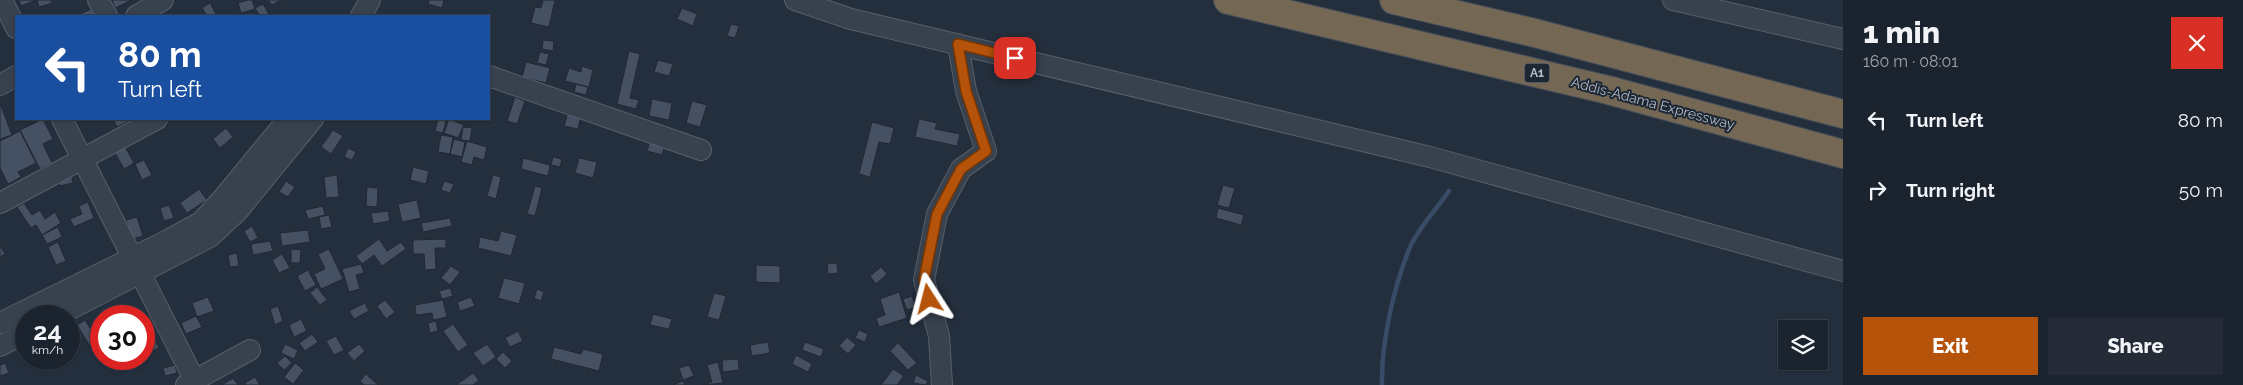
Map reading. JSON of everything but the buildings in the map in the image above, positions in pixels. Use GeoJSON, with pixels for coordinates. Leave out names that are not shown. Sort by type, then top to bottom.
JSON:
{"type":"FeatureCollection","features":[{"type":"Feature","properties":{"kind":"highway","name":"Addis-Adama Expressway"},"geometry":{"type":"LineString","coordinates":[[1228,0],[1608,90],[1843,154]]}},
{"type":"Feature","properties":{"kind":"highway"},"geometry":{"type":"LineString","coordinates":[[1394,0],[1531,32],[1843,114]]}},
{"type":"Feature","properties":{"kind":"street"},"geometry":{"type":"LineString","coordinates":[[2,0],[15,26]]}},
{"type":"Feature","properties":{"kind":"street"},"geometry":{"type":"LineString","coordinates":[[98,0],[106,15]]}},
{"type":"Feature","properties":{"kind":"street"},"geometry":{"type":"LineString","coordinates":[[138,15],[163,0]]}},
{"type":"Feature","properties":{"kind":"street"},"geometry":{"type":"LineString","coordinates":[[362,15],[370,0]]}},
{"type":"Feature","properties":{"kind":"street"},"geometry":{"type":"LineString","coordinates":[[375,15],[378,0]]}},
{"type":"Feature","properties":{"kind":"street"},"geometry":{"type":"LineString","coordinates":[[795,0],[852,18],[1430,157],[1843,272]]}},
{"type":"Feature","properties":{"kind":"street"},"geometry":{"type":"LineString","coordinates":[[1673,0],[1843,39]]}},
{"type":"Feature","properties":{"kind":"street"},"geometry":{"type":"LineString","coordinates":[[942,385],[939,336],[924,280],[937,214],[961,169],[986,151],[966,91],[958,44]]}},
{"type":"Feature","properties":{"kind":"street"},"geometry":{"type":"LineString","coordinates":[[490,76],[701,150]]}},
{"type":"Feature","properties":{"kind":"street"},"geometry":{"type":"LineString","coordinates":[[0,85],[15,77]]}},
{"type":"Feature","properties":{"kind":"street"},"geometry":{"type":"LineString","coordinates":[[63,120],[136,266],[192,384],[250,350]]}},
{"type":"Feature","properties":{"kind":"street"},"geometry":{"type":"LineString","coordinates":[[0,202],[83,160],[155,120]]}},
{"type":"Feature","properties":{"kind":"street"},"geometry":{"type":"LineString","coordinates":[[74,305],[201,222],[287,120]]}},
{"type":"Feature","properties":{"kind":"street"},"geometry":{"type":"LineString","coordinates":[[0,323],[210,237],[237,212],[312,120]]}},
{"type":"Feature","properties":{"kind":"street"},"geometry":{"type":"LineString","coordinates":[[0,346],[15,338]]}},
{"type":"Feature","properties":{"kind":"waterway"},"geometry":{"type":"LineString","coordinates":[[1382,385],[1386,333],[1404,262],[1418,233],[1449,191]]}},
{"type":"Feature","properties":{"kind":"route"},"geometry":{"type":"LineString","coordinates":[[929,299],[924,280],[937,214],[961,169],[986,151],[966,91],[958,44],[1015,58]]}}]}
